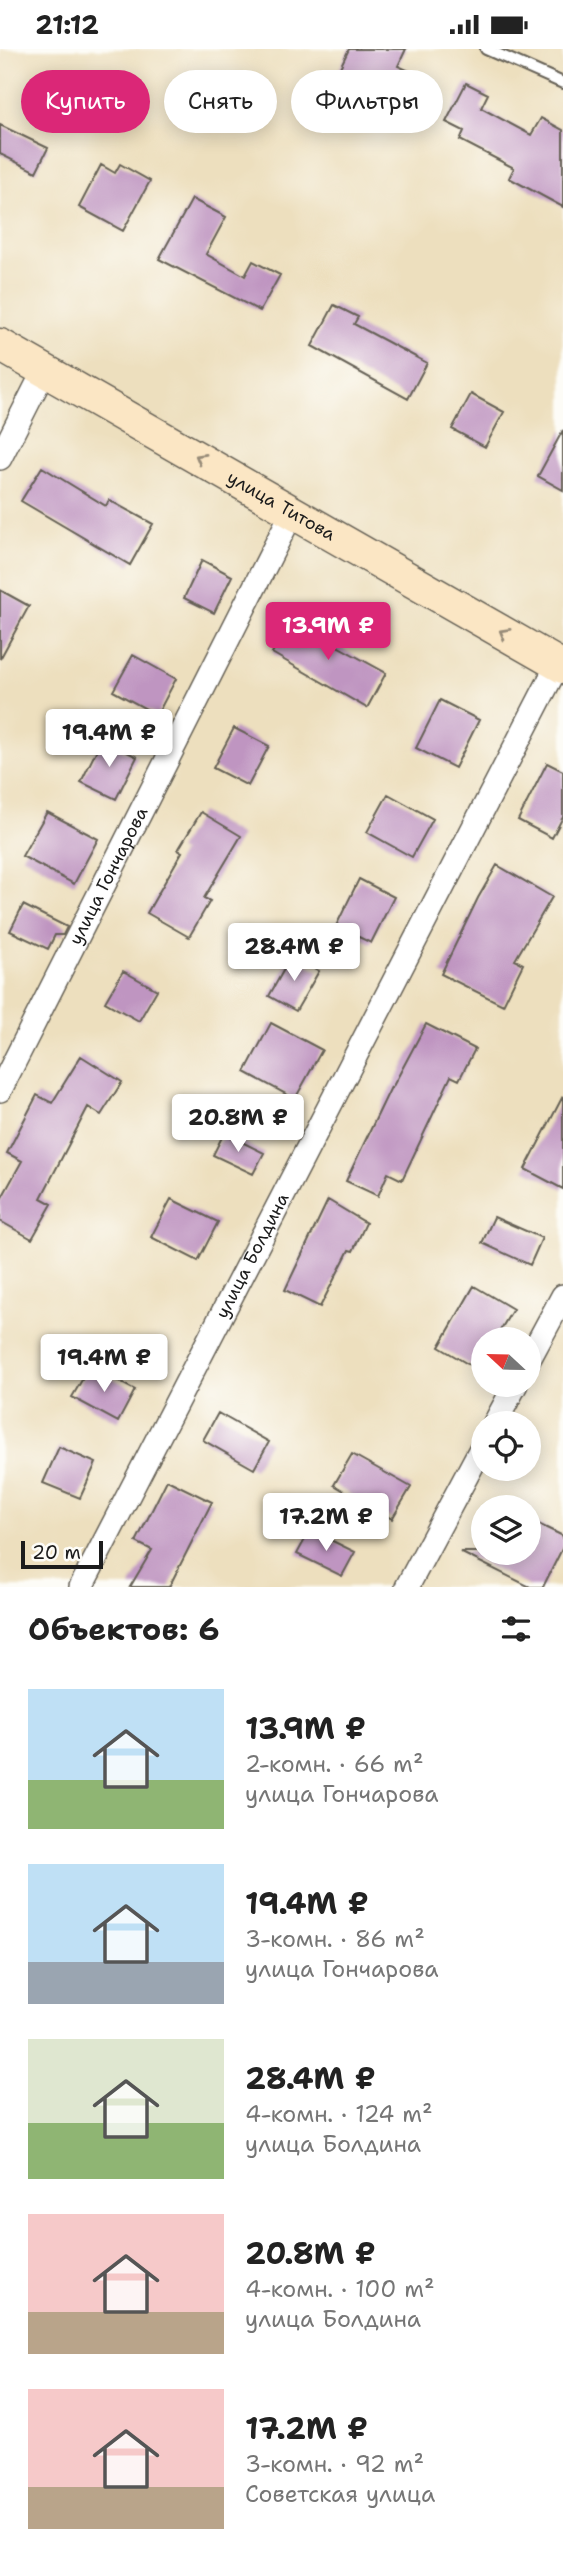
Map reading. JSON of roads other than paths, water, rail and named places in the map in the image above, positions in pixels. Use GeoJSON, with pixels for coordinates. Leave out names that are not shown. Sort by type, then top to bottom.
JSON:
{"type":"FeatureCollection","features":[{"type":"Feature","properties":{"kind":"main road","name":"улица Титова"},"geometry":{"type":"LineString","coordinates":[[0,345],[561,665]]}},
{"type":"Feature","properties":{"kind":"street"},"geometry":{"type":"LineString","coordinates":[[0,458],[45,369]]}},
{"type":"Feature","properties":{"kind":"street","name":"улица Гончарова"},"geometry":{"type":"LineString","coordinates":[[0,1090],[293,512]]}},
{"type":"Feature","properties":{"kind":"street","name":"улица Болдина"},"geometry":{"type":"LineString","coordinates":[[81,1587],[561,665]]}},
{"type":"Feature","properties":{"kind":"street"},"geometry":{"type":"LineString","coordinates":[[541,1337],[563,1296]]}},
{"type":"Feature","properties":{"kind":"street"},"geometry":{"type":"LineString","coordinates":[[407,1587],[471,1467]]}},
{"type":"Feature","properties":{"kind":"lane"},"geometry":{"type":"LineString","coordinates":[[486,49],[563,83]]}}]}
